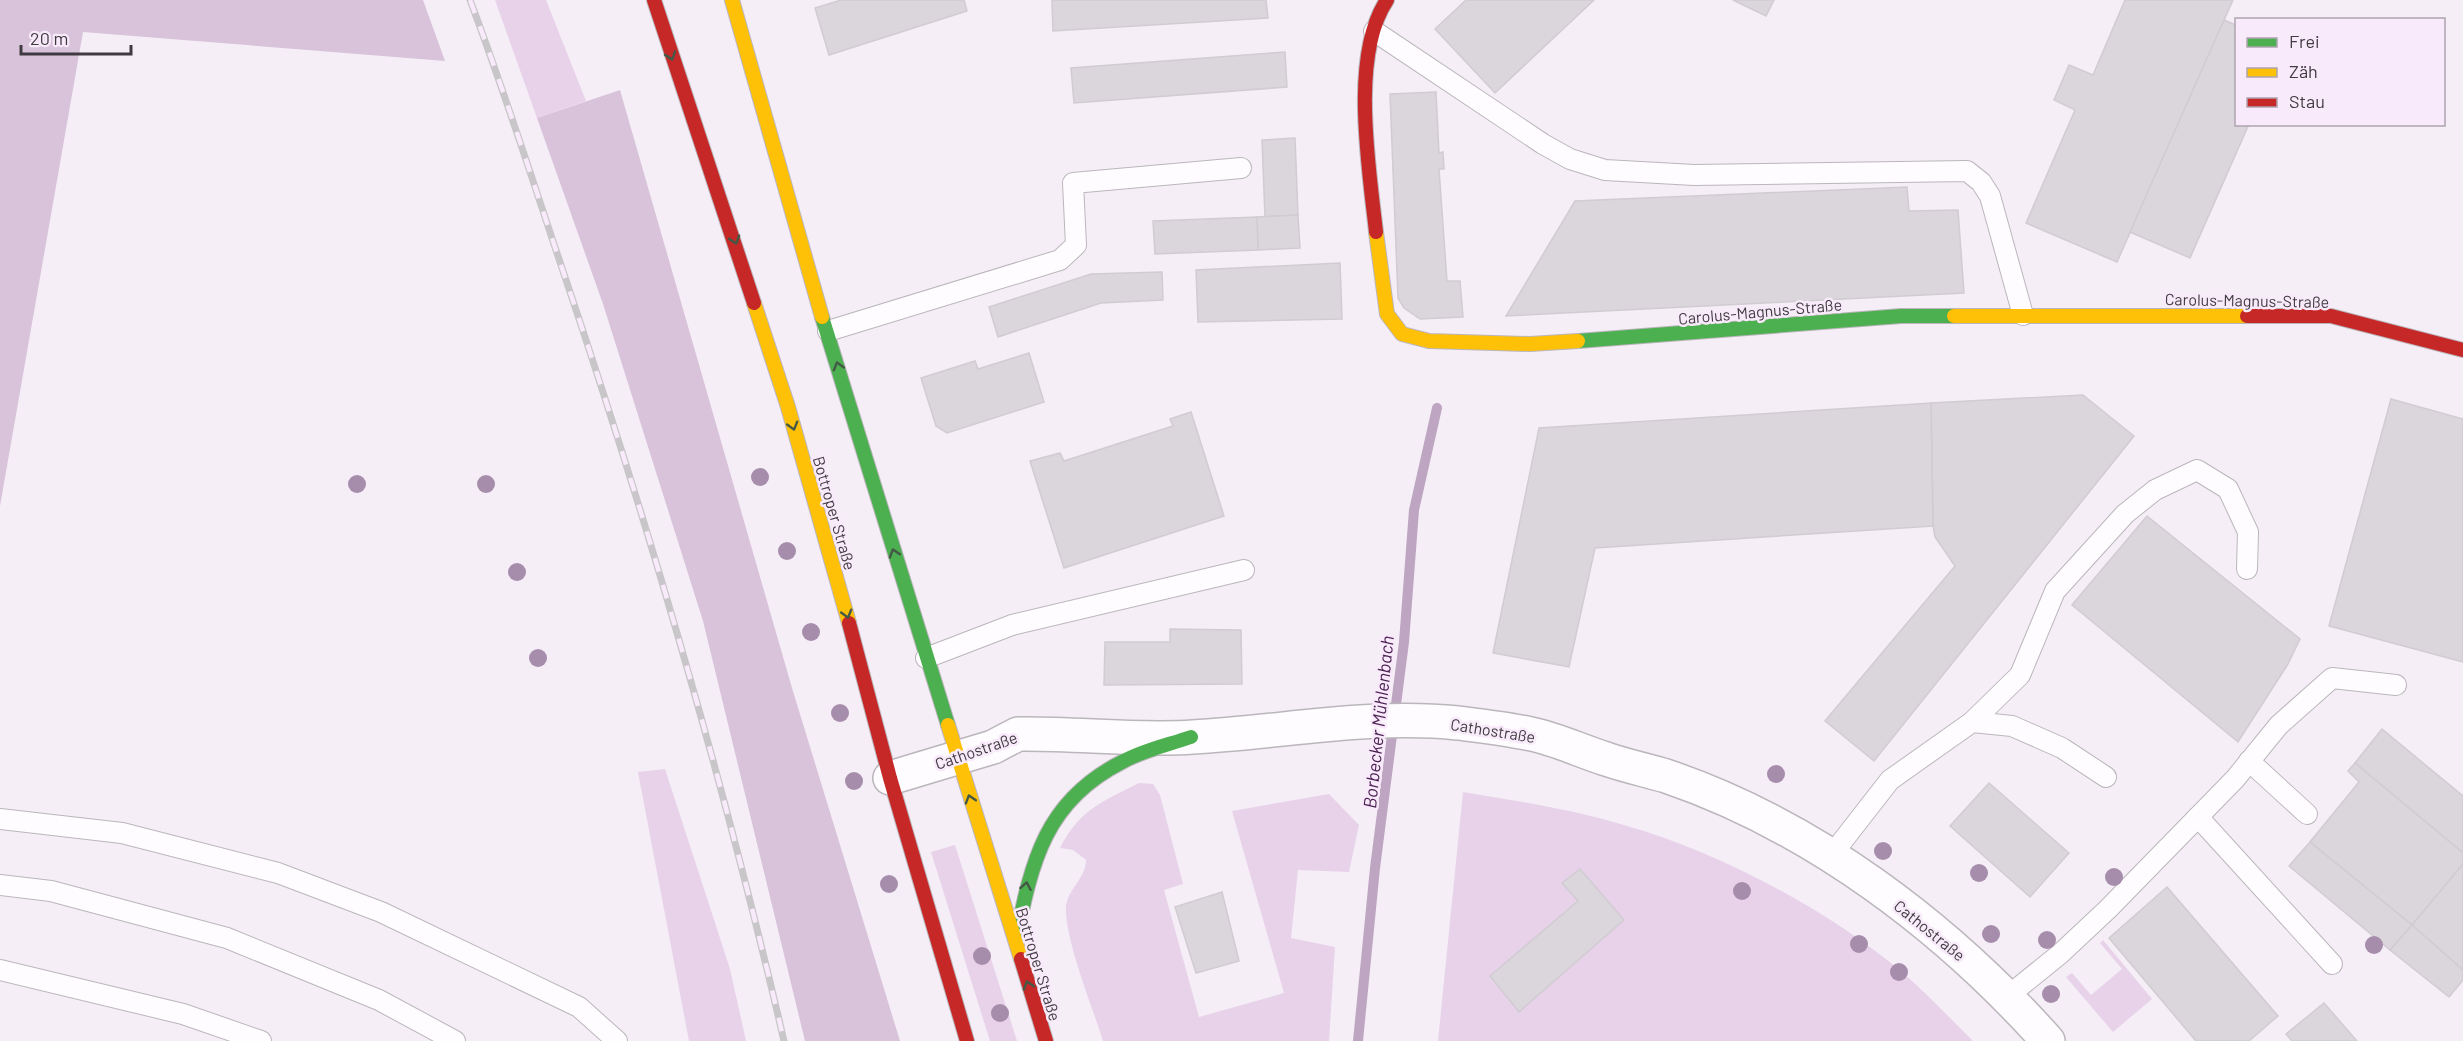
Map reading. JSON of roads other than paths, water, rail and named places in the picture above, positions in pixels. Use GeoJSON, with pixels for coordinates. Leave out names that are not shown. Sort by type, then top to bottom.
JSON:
{"type":"FeatureCollection","features":[{"type":"Feature","properties":{"kind":"main road","name":"Bottroper Straße"},"geometry":{"type":"LineString","coordinates":[[654,0],[788,407],[863,672],[890,778],[967,1041]]}},
{"type":"Feature","properties":{"kind":"main road","name":"Bottroper Straße"},"geometry":{"type":"LineString","coordinates":[[732,0],[797,236],[1046,1041]]}},
{"type":"Feature","properties":{"kind":"main road","name":"Carolus-Magnus-Straße"},"geometry":{"type":"LineString","coordinates":[[1387,0],[1380,8],[1366,62],[1368,119],[1387,314],[1402,334],[1429,341],[1496,344],[1696,334],[1900,316],[2331,315],[2463,350]]}},
{"type":"Feature","properties":{"kind":"main road"},"geometry":{"type":"LineString","coordinates":[[1015,944],[1028,874],[1048,828],[1068,799],[1122,762],[1191,737]]}},
{"type":"Feature","properties":{"kind":"street","name":"Cathostraße"},"geometry":{"type":"LineString","coordinates":[[890,778],[993,747],[1018,734],[1191,737],[1336,722],[1457,723],[1533,734],[1667,777],[1734,804],[1789,832],[1830,857],[1937,932],[2008,996],[2048,1041]]}},
{"type":"Feature","properties":{"kind":"lane"},"geometry":{"type":"LineString","coordinates":[[1374,31],[1543,144],[1570,159],[1605,170],[1694,175],[1967,171],[1981,182],[1990,196],[2023,315]]}},
{"type":"Feature","properties":{"kind":"lane"},"geometry":{"type":"LineString","coordinates":[[828,331],[1060,260],[1076,245],[1073,183],[1241,168]]}},
{"type":"Feature","properties":{"kind":"lane"},"geometry":{"type":"LineString","coordinates":[[1830,857],[1890,780],[1972,722],[2020,675],[2055,591],[2125,514],[2155,490],[2197,470],[2228,489],[2248,532],[2247,569]]}},
{"type":"Feature","properties":{"kind":"lane"},"geometry":{"type":"LineString","coordinates":[[926,657],[1012,625],[1244,570]]}},
{"type":"Feature","properties":{"kind":"lane"},"geometry":{"type":"LineString","coordinates":[[2008,996],[2060,954],[2198,817],[2279,725],[2332,678],[2397,685]]}},
{"type":"Feature","properties":{"kind":"lane"},"geometry":{"type":"LineString","coordinates":[[1972,722],[2012,726],[2062,748],[2106,777]]}},
{"type":"Feature","properties":{"kind":"lane"},"geometry":{"type":"LineString","coordinates":[[2249,761],[2307,814]]}},
{"type":"Feature","properties":{"kind":"lane"},"geometry":{"type":"LineString","coordinates":[[2198,817],[2332,964]]}},
{"type":"Feature","properties":{"kind":"lane"},"geometry":{"type":"LineString","coordinates":[[0,819],[122,833],[278,873],[381,912],[579,1007],[617,1041]]}},
{"type":"Feature","properties":{"kind":"lane"},"geometry":{"type":"LineString","coordinates":[[0,885],[51,891],[227,938],[379,1000],[455,1041]]}},
{"type":"Feature","properties":{"kind":"lane"},"geometry":{"type":"LineString","coordinates":[[0,970],[183,1014],[261,1041]]}},
{"type":"Feature","properties":{"kind":"waterway","name":"Borbecker Mühlenbach"},"geometry":{"type":"LineString","coordinates":[[1358,1041],[1375,868],[1404,642],[1414,510],[1437,408]]}},
{"type":"Feature","properties":{"kind":"railway"},"geometry":{"type":"LineString","coordinates":[[470,0],[507,102],[655,559],[736,847],[784,1041]]}}]}
